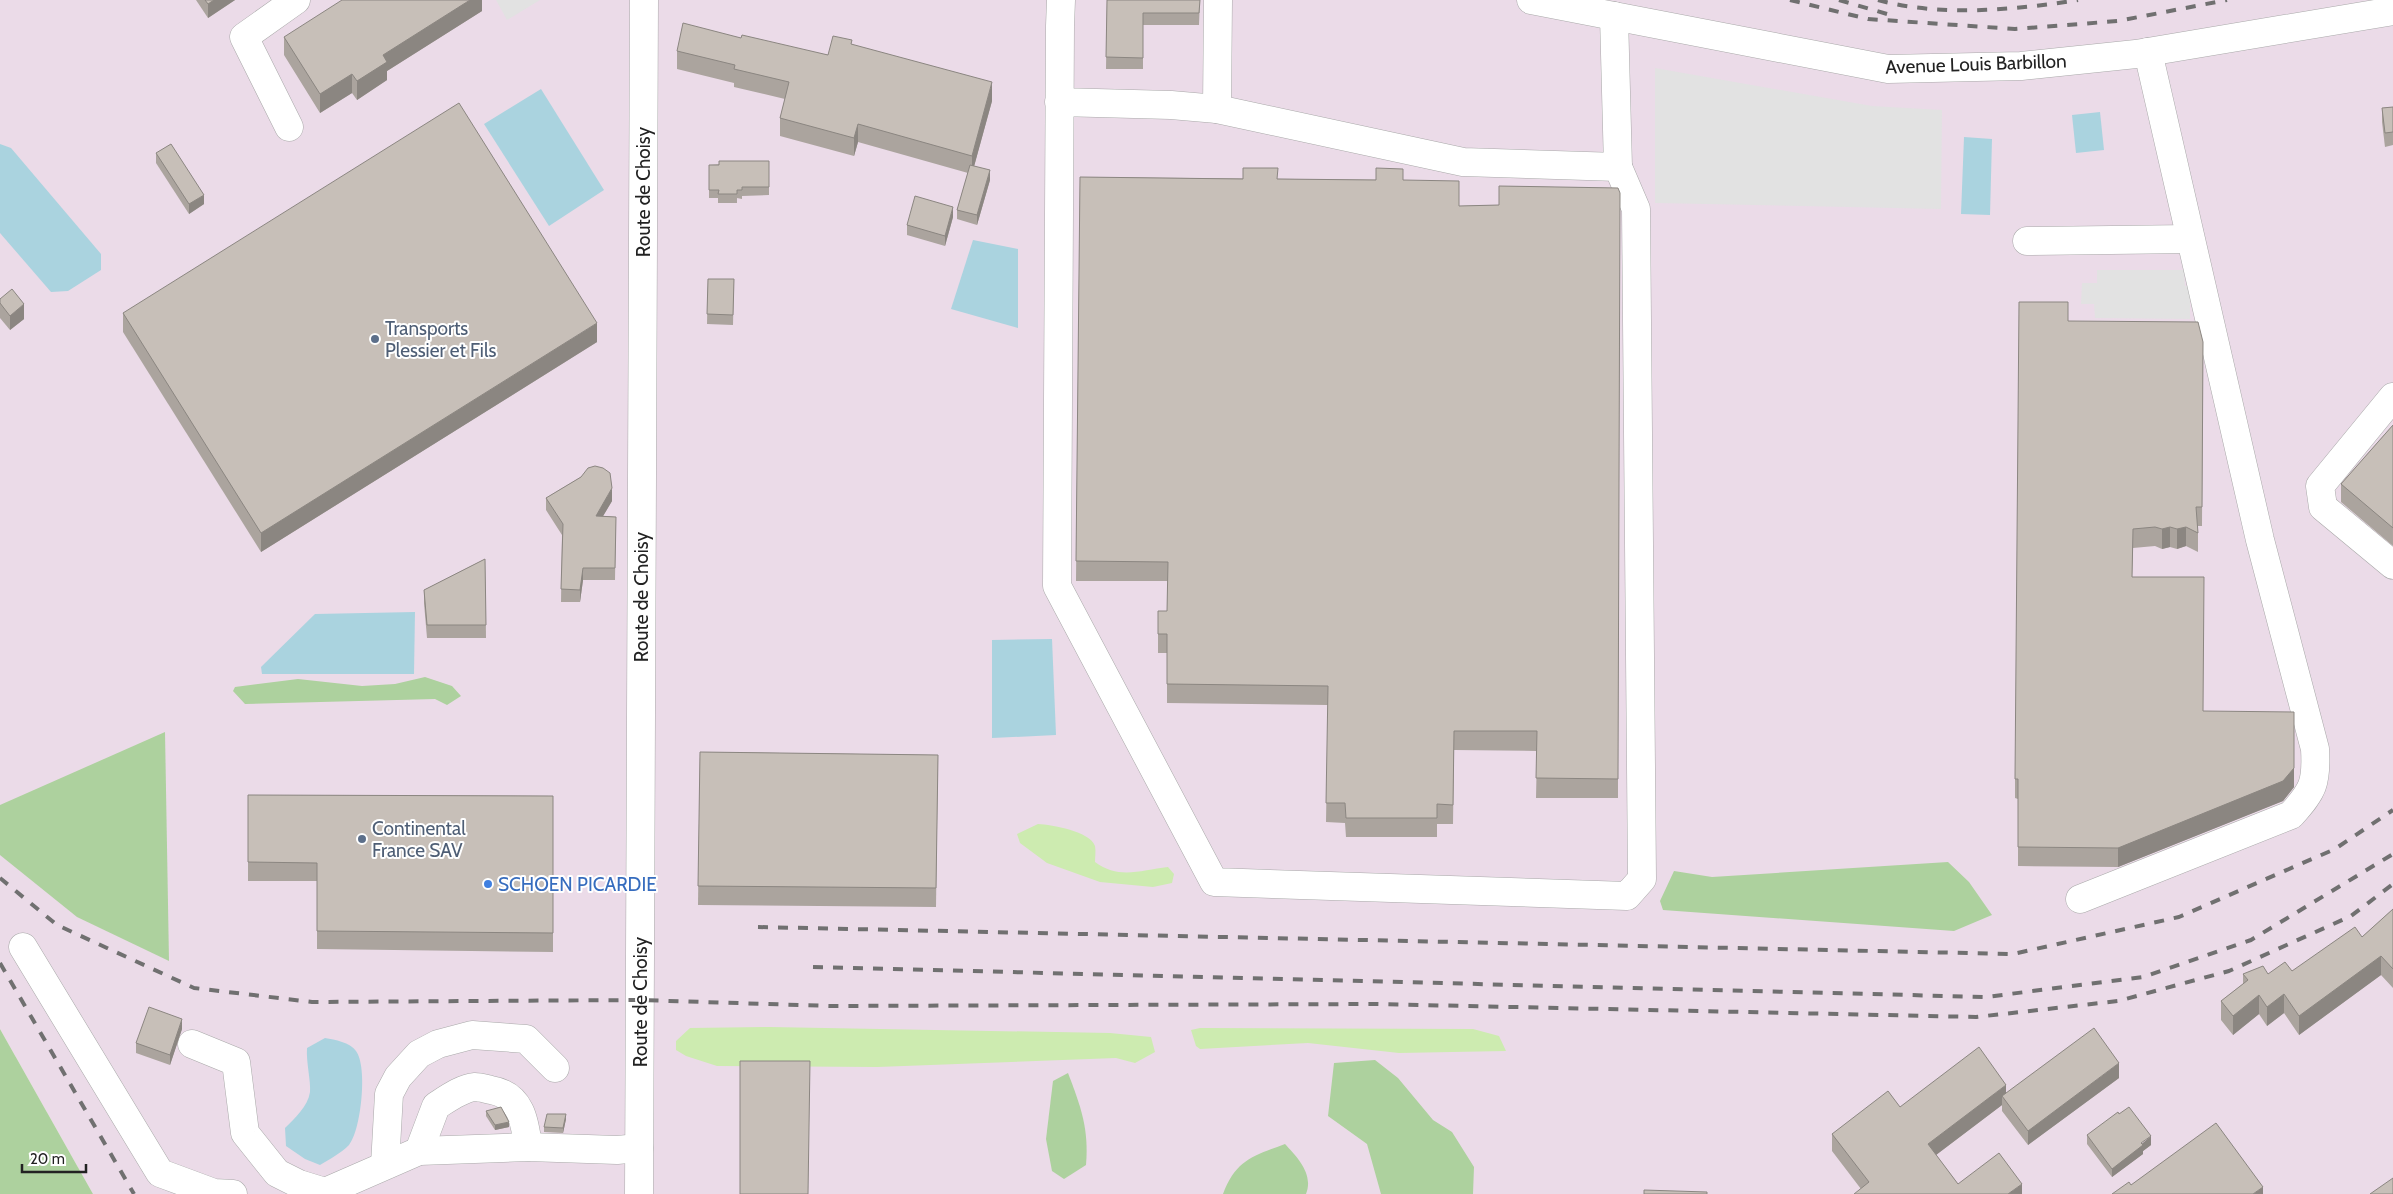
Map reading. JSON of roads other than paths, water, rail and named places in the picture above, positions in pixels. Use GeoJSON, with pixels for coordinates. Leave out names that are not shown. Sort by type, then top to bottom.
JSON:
{"type":"FeatureCollection","features":[{"type":"Feature","properties":{"kind":"street"},"geometry":{"type":"LineString","coordinates":[[289,127],[244,37],[296,0]]}},
{"type":"Feature","properties":{"kind":"street","name":"Route de Choisy"},"geometry":{"type":"LineString","coordinates":[[638,1194],[644,0]]}},
{"type":"Feature","properties":{"kind":"street"},"geometry":{"type":"LineString","coordinates":[[1061,0],[1057,586],[1214,882],[1627,896],[1642,879],[1636,209],[1618,166],[1614,16]]}},
{"type":"Feature","properties":{"kind":"street"},"geometry":{"type":"LineString","coordinates":[[1217,109],[1218,0]]}},
{"type":"Feature","properties":{"kind":"street","name":"Avenue Louis Barbillon"},"geometry":{"type":"LineString","coordinates":[[1531,0],[1888,69],[2021,66],[2148,52],[2393,12]]}},
{"type":"Feature","properties":{"kind":"street"},"geometry":{"type":"LineString","coordinates":[[2080,899],[2291,815],[2310,795],[2316,768],[2315,749],[2260,540],[2148,52]]}},
{"type":"Feature","properties":{"kind":"street"},"geometry":{"type":"LineString","coordinates":[[1060,102],[1171,105],[1217,109],[1463,162],[1618,166]]}},
{"type":"Feature","properties":{"kind":"street"},"geometry":{"type":"LineString","coordinates":[[2027,241],[2190,239]]}},
{"type":"Feature","properties":{"kind":"street"},"geometry":{"type":"LineString","coordinates":[[2393,397],[2320,486],[2323,507],[2393,565]]}},
{"type":"Feature","properties":{"kind":"street"},"geometry":{"type":"LineString","coordinates":[[23,947],[160,1173],[214,1193],[233,1194]]}},
{"type":"Feature","properties":{"kind":"street"},"geometry":{"type":"LineString","coordinates":[[385,1165],[389,1094],[398,1077],[419,1054],[438,1044],[472,1035],[526,1039],[555,1068]]}},
{"type":"Feature","properties":{"kind":"street"},"geometry":{"type":"LineString","coordinates":[[192,1044],[236,1062],[245,1133],[277,1173],[318,1193],[419,1151],[528,1147],[617,1150],[639,1148]]}},
{"type":"Feature","properties":{"kind":"street"},"geometry":{"type":"LineString","coordinates":[[419,1151],[436,1106],[475,1087],[496,1091],[517,1104],[526,1124],[528,1147]]}},
{"type":"Feature","properties":{"kind":"water"},"geometry":{"type":"Polygon","coordinates":[[[541,89],[604,190],[549,226],[484,124],[541,89]]]}},
{"type":"Feature","properties":{"kind":"water"},"geometry":{"type":"Polygon","coordinates":[[[2100,112],[2104,150],[2076,153],[2072,115],[2100,112]]]}},
{"type":"Feature","properties":{"kind":"water"},"geometry":{"type":"Polygon","coordinates":[[[1964,137],[1992,139],[1990,215],[1961,214],[1964,137]]]}},
{"type":"Feature","properties":{"kind":"water"},"geometry":{"type":"Polygon","coordinates":[[[0,144],[11,148],[101,254],[101,270],[68,291],[51,292],[0,233],[0,144]]]}},
{"type":"Feature","properties":{"kind":"water"},"geometry":{"type":"Polygon","coordinates":[[[973,240],[1018,249],[1018,328],[951,309],[973,240]]]}},
{"type":"Feature","properties":{"kind":"water"},"geometry":{"type":"Polygon","coordinates":[[[415,612],[414,674],[262,674],[261,667],[315,614],[415,612]]]}},
{"type":"Feature","properties":{"kind":"water"},"geometry":{"type":"Polygon","coordinates":[[[1052,639],[1056,735],[992,738],[992,640],[1052,639]]]}},
{"type":"Feature","properties":{"kind":"water"},"geometry":{"type":"Polygon","coordinates":[[[325,1038],[346,1043],[356,1051],[362,1070],[362,1099],[357,1127],[349,1145],[320,1165],[305,1159],[286,1146],[285,1128],[300,1112],[309,1097],[307,1048],[325,1038]]]}},
{"type":"Feature","properties":{"kind":"railway"},"geometry":{"type":"LineString","coordinates":[[1790,0],[1868,19],[2015,29],[2118,21],[2227,0]]}},
{"type":"Feature","properties":{"kind":"railway"},"geometry":{"type":"LineString","coordinates":[[1839,0],[1894,16]]}},
{"type":"Feature","properties":{"kind":"railway"},"geometry":{"type":"LineString","coordinates":[[1878,0],[1927,9],[1952,10],[2029,7],[2078,0]]}},
{"type":"Feature","properties":{"kind":"railway"},"geometry":{"type":"LineString","coordinates":[[758,927],[2013,954],[2179,917],[2335,849],[2393,810]]}},
{"type":"Feature","properties":{"kind":"railway"},"geometry":{"type":"LineString","coordinates":[[813,967],[1986,997],[2143,977],[2251,940],[2393,854]]}},
{"type":"Feature","properties":{"kind":"railway"},"geometry":{"type":"LineString","coordinates":[[0,878],[57,925],[194,988],[312,1002],[640,1000],[831,1006],[1374,1004],[1976,1017],[2118,1001],[2229,971],[2351,916],[2393,884]]}},
{"type":"Feature","properties":{"kind":"railway"},"geometry":{"type":"LineString","coordinates":[[0,963],[134,1194]]}},
{"type":"Feature","properties":{"kind":"place","name":"Transports Plessier et Fils"},"geometry":{"type":"Point","coordinates":[375,339]}},
{"type":"Feature","properties":{"kind":"place","name":"Continental France SAV"},"geometry":{"type":"Point","coordinates":[362,839]}},
{"type":"Feature","properties":{"kind":"place","name":"SCHOEN PICARDIE"},"geometry":{"type":"Point","coordinates":[488,884]}}]}
